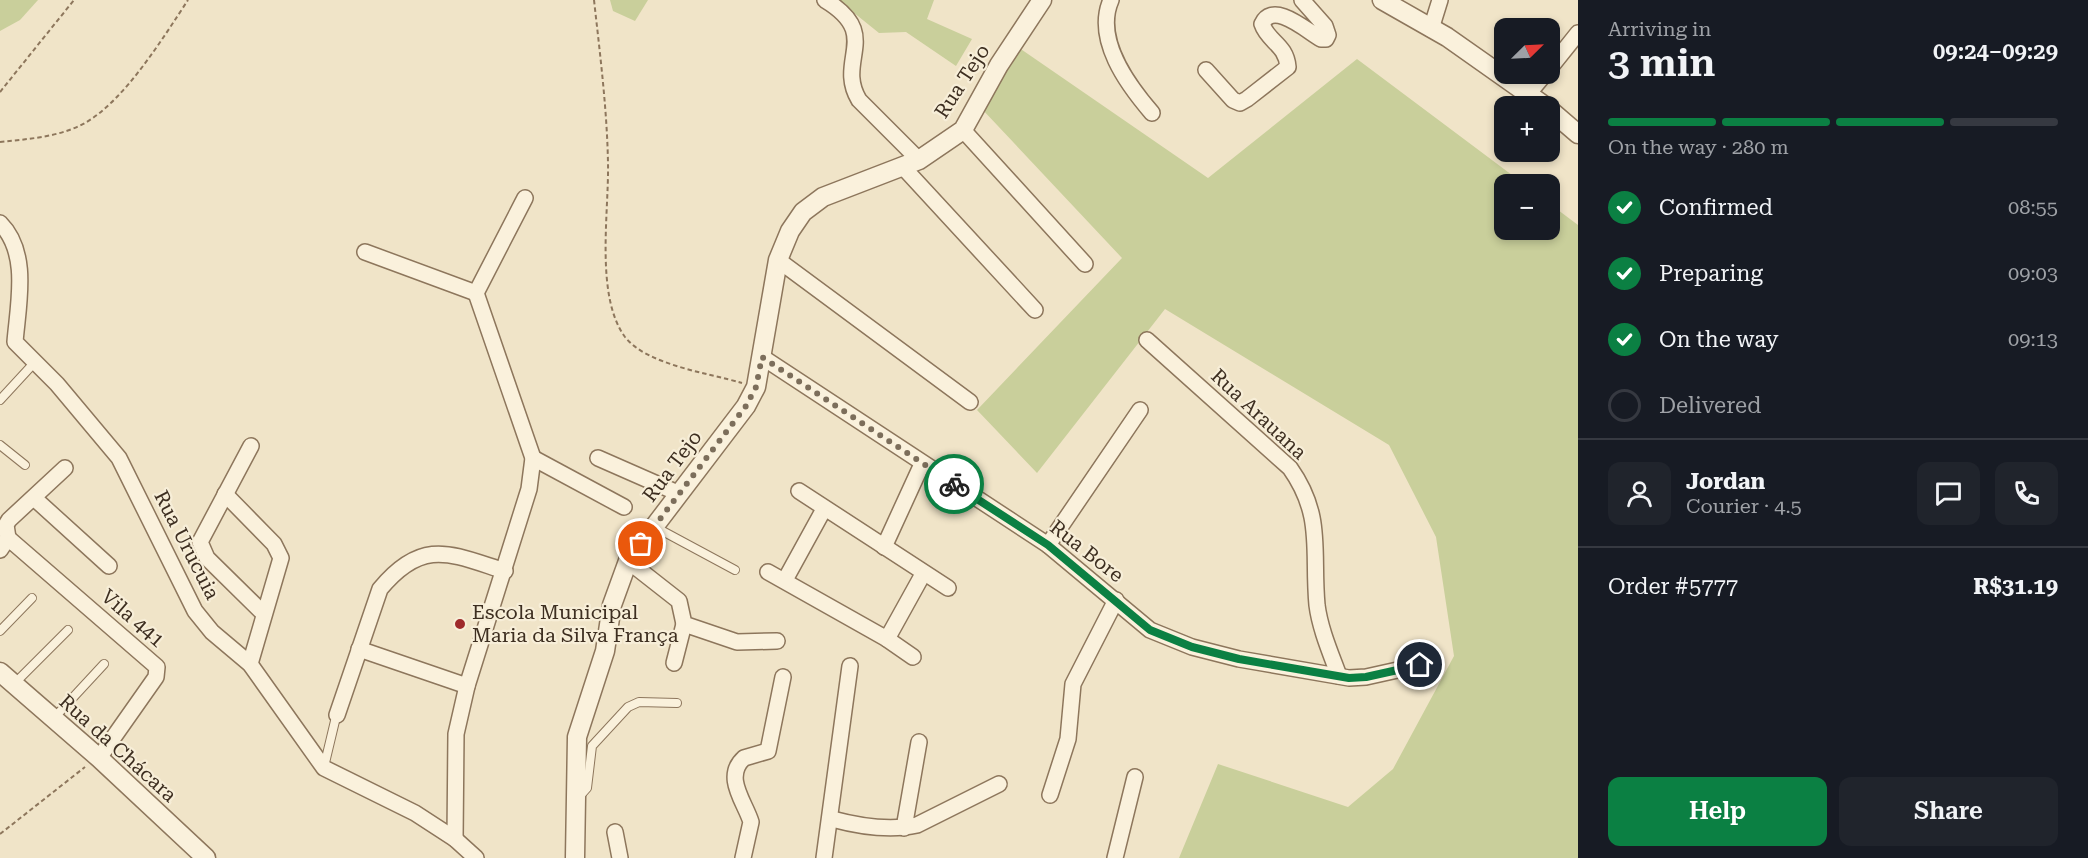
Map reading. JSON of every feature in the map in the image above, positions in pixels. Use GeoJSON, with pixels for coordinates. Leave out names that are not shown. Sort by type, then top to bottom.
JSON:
{"type":"FeatureCollection","features":[{"type":"Feature","properties":{"kind":"street"},"geometry":{"type":"LineString","coordinates":[[825,0],[838,8],[854,30],[857,47],[850,78],[852,89],[859,100],[1035,310]]}},
{"type":"Feature","properties":{"kind":"street","name":"Rua Tejo"},"geometry":{"type":"LineString","coordinates":[[575,858],[574,802],[577,737],[605,651],[612,606],[628,561],[746,406],[756,387],[778,260],[789,231],[802,212],[816,202],[833,193],[911,164],[963,130],[999,65],[1042,0]]}},
{"type":"Feature","properties":{"kind":"street"},"geometry":{"type":"LineString","coordinates":[[1111,0],[1105,15],[1105,32],[1111,48],[1142,101],[1152,113]]}},
{"type":"Feature","properties":{"kind":"street"},"geometry":{"type":"LineString","coordinates":[[1206,70],[1233,100],[1240,103],[1247,99],[1288,67],[1282,48],[1264,32],[1262,24],[1267,17],[1275,14],[1286,17],[1321,39],[1326,39],[1328,35],[1326,26],[1302,0]]}},
{"type":"Feature","properties":{"kind":"street"},"geometry":{"type":"LineString","coordinates":[[1382,0],[1431,29],[1533,96]]}},
{"type":"Feature","properties":{"kind":"street"},"geometry":{"type":"LineString","coordinates":[[1431,29],[1440,0]]}},
{"type":"Feature","properties":{"kind":"street"},"geometry":{"type":"LineString","coordinates":[[1560,56],[1578,33]]}},
{"type":"Feature","properties":{"kind":"street"},"geometry":{"type":"LineString","coordinates":[[1529,93],[1537,84]]}},
{"type":"Feature","properties":{"kind":"street"},"geometry":{"type":"LineString","coordinates":[[1560,119],[1578,134]]}},
{"type":"Feature","properties":{"kind":"street"},"geometry":{"type":"LineString","coordinates":[[963,130],[1085,264]]}},
{"type":"Feature","properties":{"kind":"street"},"geometry":{"type":"LineString","coordinates":[[455,839],[456,734],[467,686],[529,489],[533,458],[476,293],[525,198]]}},
{"type":"Feature","properties":{"kind":"street","name":"Rua Urucuia"},"geometry":{"type":"LineString","coordinates":[[0,223],[15,247],[20,270],[15,342],[92,424],[119,458],[195,611],[212,632],[250,664],[324,768],[415,813],[455,839],[476,858]]}},
{"type":"Feature","properties":{"kind":"street"},"geometry":{"type":"LineString","coordinates":[[364,252],[476,293]]}},
{"type":"Feature","properties":{"kind":"street"},"geometry":{"type":"LineString","coordinates":[[778,260],[970,402]]}},
{"type":"Feature","properties":{"kind":"street","name":"Rua Arauana"},"geometry":{"type":"LineString","coordinates":[[1147,340],[1290,468],[1303,486],[1312,509],[1315,532],[1317,607],[1339,676]]}},
{"type":"Feature","properties":{"kind":"street","name":"Rua Bore"},"geometry":{"type":"LineString","coordinates":[[762,357],[1048,545],[1150,630],[1192,647],[1239,659],[1339,676],[1366,677],[1420,665]]}},
{"type":"Feature","properties":{"kind":"street"},"geometry":{"type":"LineString","coordinates":[[1048,545],[1140,410]]}},
{"type":"Feature","properties":{"kind":"street"},"geometry":{"type":"LineString","coordinates":[[251,446],[201,537],[201,550],[264,614]]}},
{"type":"Feature","properties":{"kind":"street"},"geometry":{"type":"LineString","coordinates":[[533,458],[624,507]]}},
{"type":"Feature","properties":{"kind":"street"},"geometry":{"type":"LineString","coordinates":[[598,458],[680,494]]}},
{"type":"Feature","properties":{"kind":"street"},"geometry":{"type":"LineString","coordinates":[[884,547],[922,464]]}},
{"type":"Feature","properties":{"kind":"street"},"geometry":{"type":"LineString","coordinates":[[4,544],[6,525],[9,520],[65,468]]}},
{"type":"Feature","properties":{"kind":"street"},"geometry":{"type":"LineString","coordinates":[[799,491],[923,574],[948,588]]}},
{"type":"Feature","properties":{"kind":"street"},"geometry":{"type":"LineString","coordinates":[[225,494],[280,550],[279,569],[250,664]]}},
{"type":"Feature","properties":{"kind":"street"},"geometry":{"type":"LineString","coordinates":[[34,498],[109,566]]}},
{"type":"Feature","properties":{"kind":"street"},"geometry":{"type":"LineString","coordinates":[[785,580],[824,509]]}},
{"type":"Feature","properties":{"kind":"street","name":"Vila 441"},"geometry":{"type":"LineString","coordinates":[[4,544],[157,667],[156,677],[98,758]]}},
{"type":"Feature","properties":{"kind":"street"},"geometry":{"type":"LineString","coordinates":[[336,718],[380,589],[390,576],[412,561],[430,554],[447,553],[505,571]]}},
{"type":"Feature","properties":{"kind":"street"},"geometry":{"type":"LineString","coordinates":[[628,561],[679,601],[684,624],[674,663]]}},
{"type":"Feature","properties":{"kind":"street"},"geometry":{"type":"LineString","coordinates":[[768,572],[887,639],[914,657]]}},
{"type":"Feature","properties":{"kind":"street"},"geometry":{"type":"LineString","coordinates":[[887,639],[923,574]]}},
{"type":"Feature","properties":{"kind":"street"},"geometry":{"type":"LineString","coordinates":[[1050,795],[1068,739],[1072,684],[1116,600]]}},
{"type":"Feature","properties":{"kind":"street"},"geometry":{"type":"LineString","coordinates":[[684,624],[737,642],[777,641]]}},
{"type":"Feature","properties":{"kind":"street"},"geometry":{"type":"LineString","coordinates":[[359,649],[467,686]]}},
{"type":"Feature","properties":{"kind":"street"},"geometry":{"type":"LineString","coordinates":[[824,858],[832,819],[850,666]]}},
{"type":"Feature","properties":{"kind":"street","name":"Rua da Chácara"},"geometry":{"type":"LineString","coordinates":[[0,672],[98,758],[206,858]]}},
{"type":"Feature","properties":{"kind":"street"},"geometry":{"type":"LineString","coordinates":[[743,858],[751,822],[740,802],[736,775],[744,758],[768,751],[783,677]]}},
{"type":"Feature","properties":{"kind":"street"},"geometry":{"type":"LineString","coordinates":[[904,828],[919,742]]}},
{"type":"Feature","properties":{"kind":"street"},"geometry":{"type":"LineString","coordinates":[[1115,858],[1135,777]]}},
{"type":"Feature","properties":{"kind":"street"},"geometry":{"type":"LineString","coordinates":[[832,819],[848,824],[904,828],[917,825],[999,784]]}},
{"type":"Feature","properties":{"kind":"street"},"geometry":{"type":"LineString","coordinates":[[615,832],[620,858]]}},
{"type":"Feature","properties":{"kind":"lane"},"geometry":{"type":"LineString","coordinates":[[0,400],[36,362]]}},
{"type":"Feature","properties":{"kind":"lane"},"geometry":{"type":"LineString","coordinates":[[0,445],[25,465]]}},
{"type":"Feature","properties":{"kind":"lane"},"geometry":{"type":"LineString","coordinates":[[655,527],[735,570]]}},
{"type":"Feature","properties":{"kind":"lane"},"geometry":{"type":"LineString","coordinates":[[0,631],[32,598]]}},
{"type":"Feature","properties":{"kind":"lane"},"geometry":{"type":"LineString","coordinates":[[14,684],[68,630]]}},
{"type":"Feature","properties":{"kind":"lane"},"geometry":{"type":"LineString","coordinates":[[52,720],[104,664]]}},
{"type":"Feature","properties":{"kind":"lane"},"geometry":{"type":"LineString","coordinates":[[574,802],[587,788],[591,746],[628,706],[639,702],[677,704]]}},
{"type":"Feature","properties":{"kind":"lane"},"geometry":{"type":"LineString","coordinates":[[324,768],[336,718]]}},
{"type":"Feature","properties":{"kind":"path"},"geometry":{"type":"LineString","coordinates":[[0,92],[74,0]]}},
{"type":"Feature","properties":{"kind":"path"},"geometry":{"type":"LineString","coordinates":[[0,142],[60,133],[85,123],[106,107],[153,54],[188,0]]}},
{"type":"Feature","properties":{"kind":"path"},"geometry":{"type":"LineString","coordinates":[[594,0],[602,72],[608,163],[607,290],[611,313],[626,338],[651,357],[756,387]]}},
{"type":"Feature","properties":{"kind":"path"},"geometry":{"type":"LineString","coordinates":[[0,834],[98,758]]}},
{"type":"Feature","properties":{"kind":"green space"},"geometry":{"type":"Polygon","coordinates":[[[0,0],[38,0],[20,20],[0,31],[0,0]]]}},
{"type":"Feature","properties":{"kind":"green space"},"geometry":{"type":"Polygon","coordinates":[[[610,0],[648,0],[635,21],[613,11],[610,0]]]}},
{"type":"Feature","properties":{"kind":"green space"},"geometry":{"type":"Polygon","coordinates":[[[838,0],[934,0],[927,19],[972,39],[956,66],[906,32],[879,33],[838,0]]]}},
{"type":"Feature","properties":{"kind":"green space"},"geometry":{"type":"Polygon","coordinates":[[[1015,45],[1208,178],[1357,59],[1511,174],[1494,174],[1494,240],[1560,240],[1560,212],[1578,225],[1578,858],[1179,858],[1218,764],[1348,807],[1393,769],[1454,656],[1436,537],[1389,445],[1165,309],[1037,473],[977,410],[1122,258],[981,108],[1015,45]]]}},
{"type":"Feature","properties":{"kind":"way so far"},"geometry":{"type":"LineString","coordinates":[[641,544],[746,406],[756,387],[762,357],[954,484]]}},
{"type":"Feature","properties":{"kind":"place","name":"Escola Municipal Maria da Silva França"},"geometry":{"type":"Point","coordinates":[460,624]}},
{"type":"Feature","properties":{"kind":"route"},"geometry":{"type":"LineString","coordinates":[[954,484],[1048,545],[1150,630],[1192,647],[1239,659],[1349,678],[1366,677],[1420,665]]}}]}
